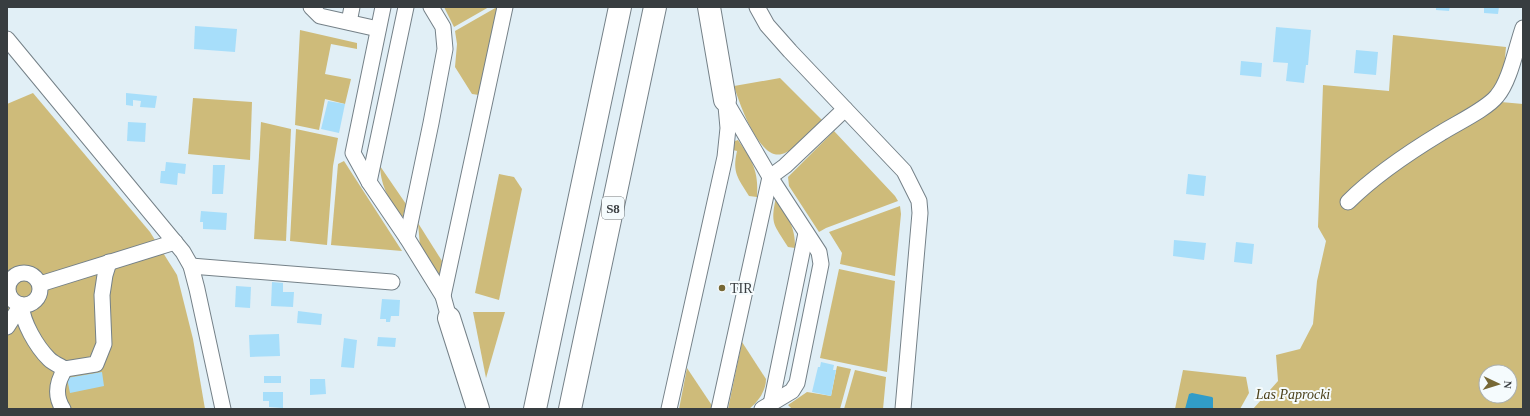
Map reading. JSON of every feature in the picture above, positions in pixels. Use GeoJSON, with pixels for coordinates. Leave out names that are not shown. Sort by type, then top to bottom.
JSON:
{"type":"FeatureCollection","features":[{"type":"Feature","properties":{"kind":"highway"},"geometry":{"type":"LineString","coordinates":[[535,409],[620,7]]}},
{"type":"Feature","properties":{"kind":"highway","name":"S8"},"geometry":{"type":"LineString","coordinates":[[570,409],[655,7]]}},
{"type":"Feature","properties":{"kind":"highway"},"geometry":{"type":"LineString","coordinates":[[709,7],[725,100]]}},
{"type":"Feature","properties":{"kind":"highway"},"geometry":{"type":"LineString","coordinates":[[449,318],[478,409]]}},
{"type":"Feature","properties":{"kind":"street"},"geometry":{"type":"LineString","coordinates":[[311,7],[320,16],[378,29]]}},
{"type":"Feature","properties":{"kind":"street"},"geometry":{"type":"LineString","coordinates":[[348,22],[352,7]]}},
{"type":"Feature","properties":{"kind":"street"},"geometry":{"type":"LineString","coordinates":[[383,7],[353,152],[369,182],[407,238],[443,296],[449,318]]}},
{"type":"Feature","properties":{"kind":"street"},"geometry":{"type":"LineString","coordinates":[[369,182],[406,7]]}},
{"type":"Feature","properties":{"kind":"street"},"geometry":{"type":"LineString","coordinates":[[407,238],[432,123],[445,49],[443,27],[431,7]]}},
{"type":"Feature","properties":{"kind":"street"},"geometry":{"type":"LineString","coordinates":[[443,296],[505,7]]}},
{"type":"Feature","properties":{"kind":"street"},"geometry":{"type":"LineString","coordinates":[[757,7],[767,24],[790,51],[904,171],[919,201],[919,220],[903,409]]}},
{"type":"Feature","properties":{"kind":"street"},"geometry":{"type":"LineString","coordinates":[[1348,202],[1362,188],[1419,146],[1497,97],[1505,80],[1523,28]]}},
{"type":"Feature","properties":{"kind":"street"},"geometry":{"type":"LineString","coordinates":[[7,39],[176,242],[191,266],[224,409]]}},
{"type":"Feature","properties":{"kind":"street"},"geometry":{"type":"LineString","coordinates":[[725,100],[770,177],[819,252],[821,264],[797,383],[792,391],[766,406]]}},
{"type":"Feature","properties":{"kind":"street"},"geometry":{"type":"LineString","coordinates":[[669,409],[725,157],[728,128],[725,100]]}},
{"type":"Feature","properties":{"kind":"street"},"geometry":{"type":"LineString","coordinates":[[719,409],[770,177],[785,166],[845,109]]}},
{"type":"Feature","properties":{"kind":"street"},"geometry":{"type":"LineString","coordinates":[[766,406],[806,232]]}},
{"type":"Feature","properties":{"kind":"street"},"geometry":{"type":"LineString","coordinates":[[40,284],[176,242]]}},
{"type":"Feature","properties":{"kind":"street"},"geometry":{"type":"LineString","coordinates":[[21,305],[22,314],[37,342],[49,359],[65,370],[96,364],[104,344],[102,295],[105,275],[109,262]]}},
{"type":"Feature","properties":{"kind":"street"},"geometry":{"type":"LineString","coordinates":[[191,266],[392,282]]}},
{"type":"Feature","properties":{"kind":"street"},"geometry":{"type":"LineString","coordinates":[[26,272],[35,276],[40,284],[40,292],[36,301],[31,304],[21,305],[14,301],[9,293],[9,277],[26,272]]}},
{"type":"Feature","properties":{"kind":"street"},"geometry":{"type":"LineString","coordinates":[[7,328],[21,305]]}},
{"type":"Feature","properties":{"kind":"street"},"geometry":{"type":"LineString","coordinates":[[63,409],[59,401],[57,388],[59,380],[65,370]]}},
{"type":"Feature","properties":{"kind":"green space"},"geometry":{"type":"Polygon","coordinates":[[[444,7],[489,7],[454,27],[444,7]]]}},
{"type":"Feature","properties":{"kind":"green space"},"geometry":{"type":"Polygon","coordinates":[[[497,7],[479,95],[472,94],[455,67],[457,44],[455,31],[497,7]]]}},
{"type":"Feature","properties":{"kind":"green space"},"geometry":{"type":"Polygon","coordinates":[[[300,30],[357,43],[357,49],[331,44],[325,74],[351,79],[345,104],[325,99],[319,130],[295,125],[300,30]]]}},
{"type":"Feature","properties":{"kind":"green space","name":"Las Paprocki"},"geometry":{"type":"Polygon","coordinates":[[[1393,35],[1506,47],[1501,102],[1523,104],[1523,409],[1253,409],[1278,381],[1276,355],[1300,349],[1313,324],[1317,281],[1326,241],[1318,227],[1323,85],[1389,91],[1393,35]]]}},
{"type":"Feature","properties":{"kind":"green space"},"geometry":{"type":"Polygon","coordinates":[[[780,78],[822,120],[792,149],[782,154],[774,154],[766,149],[751,129],[734,86],[780,78]]]}},
{"type":"Feature","properties":{"kind":"green space"},"geometry":{"type":"Polygon","coordinates":[[[33,93],[150,232],[177,275],[193,339],[205,409],[7,409],[7,104],[33,93]]]}},
{"type":"Feature","properties":{"kind":"green space"},"geometry":{"type":"Polygon","coordinates":[[[193,98],[252,102],[250,160],[188,154],[193,98]]]}},
{"type":"Feature","properties":{"kind":"green space"},"geometry":{"type":"Polygon","coordinates":[[[261,122],[291,129],[286,241],[254,239],[261,122]]]}},
{"type":"Feature","properties":{"kind":"green space"},"geometry":{"type":"Polygon","coordinates":[[[296,129],[338,138],[333,166],[327,245],[290,241],[296,129]]]}},
{"type":"Feature","properties":{"kind":"green space"},"geometry":{"type":"Polygon","coordinates":[[[834,131],[898,201],[819,232],[789,186],[788,177],[834,131]]]}},
{"type":"Feature","properties":{"kind":"green space"},"geometry":{"type":"Polygon","coordinates":[[[738,140],[754,166],[757,180],[757,197],[749,196],[737,175],[735,165],[737,151],[733,150],[735,141],[738,140]]]}},
{"type":"Feature","properties":{"kind":"green space"},"geometry":{"type":"Polygon","coordinates":[[[344,161],[402,251],[331,245],[338,164],[344,161]]]}},
{"type":"Feature","properties":{"kind":"green space"},"geometry":{"type":"Polygon","coordinates":[[[380,166],[406,204],[403,216],[401,217],[384,187],[380,166]]]}},
{"type":"Feature","properties":{"kind":"green space"},"geometry":{"type":"Polygon","coordinates":[[[499,174],[514,177],[522,189],[499,300],[475,293],[499,174]]]}},
{"type":"Feature","properties":{"kind":"green space"},"geometry":{"type":"Polygon","coordinates":[[[776,197],[787,215],[792,227],[795,248],[788,247],[774,224],[773,213],[776,197]]]}},
{"type":"Feature","properties":{"kind":"green space"},"geometry":{"type":"Polygon","coordinates":[[[900,206],[901,214],[895,276],[840,264],[842,253],[829,232],[900,206]]]}},
{"type":"Feature","properties":{"kind":"green space"},"geometry":{"type":"Polygon","coordinates":[[[418,223],[442,261],[440,273],[437,273],[420,246],[418,223]]]}},
{"type":"Feature","properties":{"kind":"green space"},"geometry":{"type":"Polygon","coordinates":[[[839,269],[895,281],[887,372],[820,358],[839,269]]]}},
{"type":"Feature","properties":{"kind":"green space"},"geometry":{"type":"Polygon","coordinates":[[[473,312],[505,312],[486,378],[473,312]]]}},
{"type":"Feature","properties":{"kind":"green space"},"geometry":{"type":"Polygon","coordinates":[[[742,342],[766,379],[765,388],[761,396],[749,409],[728,409],[742,342]]]}},
{"type":"Feature","properties":{"kind":"green space"},"geometry":{"type":"Polygon","coordinates":[[[837,366],[851,369],[840,409],[792,409],[788,405],[807,392],[831,396],[837,366]]]}},
{"type":"Feature","properties":{"kind":"green space"},"geometry":{"type":"Polygon","coordinates":[[[687,368],[713,407],[712,409],[679,409],[687,368]]]}},
{"type":"Feature","properties":{"kind":"green space"},"geometry":{"type":"Polygon","coordinates":[[[855,370],[886,377],[883,409],[844,409],[855,370]]]}},
{"type":"Feature","properties":{"kind":"green space"},"geometry":{"type":"Polygon","coordinates":[[[1183,370],[1246,377],[1249,393],[1240,409],[1175,409],[1183,370]]]}},
{"type":"Feature","properties":{"kind":"water"},"geometry":{"type":"Polygon","coordinates":[[[1192,393],[1212,397],[1213,409],[1185,409],[1189,394],[1192,393]]]}},
{"type":"Feature","properties":{"kind":"building"},"geometry":{"type":"Polygon","coordinates":[[[1436,7],[1450,7],[1449,11],[1436,10],[1436,7]]]}},
{"type":"Feature","properties":{"kind":"building"},"geometry":{"type":"Polygon","coordinates":[[[1484,7],[1499,7],[1498,14],[1484,13],[1484,7]]]}},
{"type":"Feature","properties":{"kind":"building"},"geometry":{"type":"Polygon","coordinates":[[[195,26],[237,29],[235,52],[194,49],[195,26]]]}},
{"type":"Feature","properties":{"kind":"building"},"geometry":{"type":"Polygon","coordinates":[[[1276,27],[1311,30],[1308,65],[1306,65],[1304,83],[1286,81],[1288,63],[1273,62],[1276,27]]]}},
{"type":"Feature","properties":{"kind":"building"},"geometry":{"type":"Polygon","coordinates":[[[1356,50],[1378,52],[1376,75],[1354,73],[1356,50]]]}},
{"type":"Feature","properties":{"kind":"building"},"geometry":{"type":"Polygon","coordinates":[[[1241,61],[1262,63],[1261,77],[1240,75],[1241,61]]]}},
{"type":"Feature","properties":{"kind":"building"},"geometry":{"type":"Polygon","coordinates":[[[126,93],[157,96],[155,108],[140,107],[141,101],[133,100],[133,106],[126,105],[126,93]]]}},
{"type":"Feature","properties":{"kind":"building"},"geometry":{"type":"Polygon","coordinates":[[[328,101],[345,104],[339,133],[321,129],[328,101]]]}},
{"type":"Feature","properties":{"kind":"building"},"geometry":{"type":"Polygon","coordinates":[[[128,122],[146,123],[145,142],[127,141],[128,122]]]}},
{"type":"Feature","properties":{"kind":"building"},"geometry":{"type":"Polygon","coordinates":[[[166,162],[186,164],[185,174],[178,173],[177,185],[160,183],[161,171],[165,171],[166,162]]]}},
{"type":"Feature","properties":{"kind":"building"},"geometry":{"type":"Polygon","coordinates":[[[213,165],[225,165],[223,194],[212,194],[213,165]]]}},
{"type":"Feature","properties":{"kind":"building"},"geometry":{"type":"Polygon","coordinates":[[[1188,174],[1206,176],[1204,196],[1186,194],[1188,174]]]}},
{"type":"Feature","properties":{"kind":"building"},"geometry":{"type":"Polygon","coordinates":[[[201,211],[227,213],[226,230],[203,229],[203,222],[200,222],[201,211]]]}},
{"type":"Feature","properties":{"kind":"building"},"geometry":{"type":"Polygon","coordinates":[[[1174,240],[1206,243],[1204,260],[1173,256],[1174,240]]]}},
{"type":"Feature","properties":{"kind":"building"},"geometry":{"type":"Polygon","coordinates":[[[1236,242],[1254,244],[1252,264],[1234,262],[1236,242]]]}},
{"type":"Feature","properties":{"kind":"building"},"geometry":{"type":"Polygon","coordinates":[[[272,282],[283,283],[283,292],[294,292],[293,307],[271,306],[272,282]]]}},
{"type":"Feature","properties":{"kind":"building"},"geometry":{"type":"Polygon","coordinates":[[[236,286],[251,287],[250,308],[235,307],[236,286]]]}},
{"type":"Feature","properties":{"kind":"building"},"geometry":{"type":"Polygon","coordinates":[[[382,299],[400,300],[399,316],[391,316],[390,322],[386,322],[386,319],[380,319],[382,299]]]}},
{"type":"Feature","properties":{"kind":"building"},"geometry":{"type":"Polygon","coordinates":[[[298,311],[322,314],[321,325],[297,323],[298,311]]]}},
{"type":"Feature","properties":{"kind":"building"},"geometry":{"type":"Polygon","coordinates":[[[279,334],[280,356],[250,357],[249,335],[279,334]]]}},
{"type":"Feature","properties":{"kind":"building"},"geometry":{"type":"Polygon","coordinates":[[[378,337],[396,338],[395,347],[377,346],[378,337]]]}},
{"type":"Feature","properties":{"kind":"building"},"geometry":{"type":"Polygon","coordinates":[[[344,338],[357,340],[354,368],[341,367],[344,338]]]}},
{"type":"Feature","properties":{"kind":"building"},"geometry":{"type":"Polygon","coordinates":[[[821,362],[834,365],[833,370],[836,370],[831,396],[812,392],[818,367],[820,367],[821,362]]]}},
{"type":"Feature","properties":{"kind":"building"},"geometry":{"type":"Polygon","coordinates":[[[102,372],[104,386],[70,393],[67,378],[102,372]]]}},
{"type":"Feature","properties":{"kind":"building"},"geometry":{"type":"Polygon","coordinates":[[[264,376],[281,376],[281,383],[264,383],[264,376]]]}},
{"type":"Feature","properties":{"kind":"building"},"geometry":{"type":"Polygon","coordinates":[[[310,379],[325,379],[326,394],[310,395],[310,379]]]}},
{"type":"Feature","properties":{"kind":"building"},"geometry":{"type":"Polygon","coordinates":[[[263,392],[283,392],[283,408],[269,407],[269,401],[263,401],[263,392]]]}},
{"type":"Feature","properties":{"kind":"place","name":"TIR"},"geometry":{"type":"Point","coordinates":[722,288]}}]}
